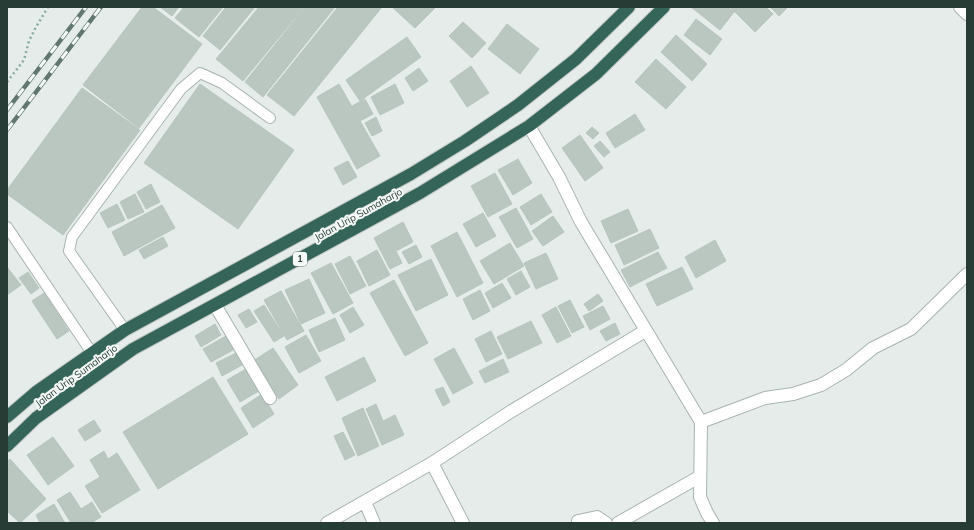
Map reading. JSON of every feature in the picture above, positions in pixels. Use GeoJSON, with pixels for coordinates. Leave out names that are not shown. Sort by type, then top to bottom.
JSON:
{"type":"FeatureCollection","features":[{"type":"Feature","properties":{"kind":"highway","name":"Jalan Urip Sumaharjo"},"geometry":{"type":"LineString","coordinates":[[7,417],[36,392],[125,330],[425,166],[465,142],[518,105],[576,59],[629,7]]}},
{"type":"Feature","properties":{"kind":"highway","name":"Jalan Urip Sumaharjo"},"geometry":{"type":"LineString","coordinates":[[7,446],[36,418],[133,349],[420,193],[529,126],[596,74],[664,7]]}},
{"type":"Feature","properties":{"kind":"street"},"geometry":{"type":"LineString","coordinates":[[960,7],[967,14]]}},
{"type":"Feature","properties":{"kind":"street"},"geometry":{"type":"LineString","coordinates":[[529,126],[559,177],[582,222],[639,317],[645,331],[701,422],[699,477],[700,496],[713,523]]}},
{"type":"Feature","properties":{"kind":"street"},"geometry":{"type":"LineString","coordinates":[[701,422],[765,398],[793,394],[821,385],[846,370],[873,348],[911,329],[932,306],[967,274]]}},
{"type":"Feature","properties":{"kind":"street"},"geometry":{"type":"LineString","coordinates":[[215,305],[270,398]]}},
{"type":"Feature","properties":{"kind":"street"},"geometry":{"type":"LineString","coordinates":[[327,523],[432,463],[510,412],[645,331]]}},
{"type":"Feature","properties":{"kind":"street"},"geometry":{"type":"LineString","coordinates":[[432,463],[463,523]]}},
{"type":"Feature","properties":{"kind":"street"},"geometry":{"type":"LineString","coordinates":[[618,523],[699,477]]}},
{"type":"Feature","properties":{"kind":"street"},"geometry":{"type":"LineString","coordinates":[[364,502],[374,523]]}},
{"type":"Feature","properties":{"kind":"street"},"geometry":{"type":"LineString","coordinates":[[578,521],[597,517],[606,523]]}},
{"type":"Feature","properties":{"kind":"lane"},"geometry":{"type":"LineString","coordinates":[[125,330],[69,251],[72,237],[182,89],[200,73],[222,83],[270,118]]}},
{"type":"Feature","properties":{"kind":"lane"},"geometry":{"type":"LineString","coordinates":[[7,227],[92,353]]}},
{"type":"Feature","properties":{"kind":"path"},"geometry":{"type":"LineString","coordinates":[[7,82],[24,60],[29,41],[48,7]]}},
{"type":"Feature","properties":{"kind":"building"},"geometry":{"type":"Polygon","coordinates":[[[142,7],[153,7],[202,44],[139,128],[83,85],[142,7]]]}},
{"type":"Feature","properties":{"kind":"building"},"geometry":{"type":"Polygon","coordinates":[[[160,7],[179,7],[172,16],[160,7]]]}},
{"type":"Feature","properties":{"kind":"building"},"geometry":{"type":"Polygon","coordinates":[[[184,7],[223,7],[199,37],[175,18],[184,7]]]}},
{"type":"Feature","properties":{"kind":"building"},"geometry":{"type":"Polygon","coordinates":[[[226,7],[255,7],[220,50],[203,36],[226,7]]]}},
{"type":"Feature","properties":{"kind":"building"},"geometry":{"type":"Polygon","coordinates":[[[259,7],[304,7],[243,81],[216,59],[259,7]]]}},
{"type":"Feature","properties":{"kind":"building"},"geometry":{"type":"Polygon","coordinates":[[[305,7],[335,7],[263,97],[245,82],[305,7]]]}},
{"type":"Feature","properties":{"kind":"building"},"geometry":{"type":"Polygon","coordinates":[[[338,7],[382,7],[294,116],[267,95],[338,7]]]}},
{"type":"Feature","properties":{"kind":"building"},"geometry":{"type":"Polygon","coordinates":[[[392,7],[434,7],[435,8],[415,28],[392,7]]]}},
{"type":"Feature","properties":{"kind":"building"},"geometry":{"type":"Polygon","coordinates":[[[691,7],[728,7],[734,12],[720,30],[691,7]]]}},
{"type":"Feature","properties":{"kind":"building"},"geometry":{"type":"Polygon","coordinates":[[[730,7],[766,7],[773,14],[755,32],[730,7]]]}},
{"type":"Feature","properties":{"kind":"building"},"geometry":{"type":"Polygon","coordinates":[[[770,7],[788,7],[779,16],[770,7]]]}},
{"type":"Feature","properties":{"kind":"building"},"geometry":{"type":"Polygon","coordinates":[[[696,19],[722,39],[710,55],[684,35],[696,19]]]}},
{"type":"Feature","properties":{"kind":"building"},"geometry":{"type":"Polygon","coordinates":[[[463,22],[486,43],[472,58],[449,36],[463,22]]]}},
{"type":"Feature","properties":{"kind":"building"},"geometry":{"type":"Polygon","coordinates":[[[507,24],[539,49],[520,74],[488,49],[507,24]]]}},
{"type":"Feature","properties":{"kind":"building"},"geometry":{"type":"Polygon","coordinates":[[[676,35],[707,64],[692,81],[661,52],[676,35]]]}},
{"type":"Feature","properties":{"kind":"building"},"geometry":{"type":"Polygon","coordinates":[[[407,37],[421,57],[360,101],[346,80],[407,37]]]}},
{"type":"Feature","properties":{"kind":"building"},"geometry":{"type":"Polygon","coordinates":[[[656,59],[686,87],[666,109],[635,82],[656,59]]]}},
{"type":"Feature","properties":{"kind":"building"},"geometry":{"type":"Polygon","coordinates":[[[471,66],[489,93],[467,107],[450,81],[471,66]]]}},
{"type":"Feature","properties":{"kind":"building"},"geometry":{"type":"Polygon","coordinates":[[[419,68],[428,81],[413,91],[405,78],[419,68]]]}},
{"type":"Feature","properties":{"kind":"building"},"geometry":{"type":"Polygon","coordinates":[[[200,84],[294,150],[238,229],[144,163],[200,84]]]}},
{"type":"Feature","properties":{"kind":"building"},"geometry":{"type":"Polygon","coordinates":[[[339,84],[380,156],[357,169],[317,97],[339,84]]]}},
{"type":"Feature","properties":{"kind":"building"},"geometry":{"type":"Polygon","coordinates":[[[395,84],[404,103],[380,115],[371,97],[395,84]]]}},
{"type":"Feature","properties":{"kind":"building"},"geometry":{"type":"Polygon","coordinates":[[[82,88],[140,130],[63,235],[7,194],[7,190],[82,88]]]}},
{"type":"Feature","properties":{"kind":"building"},"geometry":{"type":"Polygon","coordinates":[[[365,99],[373,114],[360,121],[352,106],[365,99]]]}},
{"type":"Feature","properties":{"kind":"building"},"geometry":{"type":"Polygon","coordinates":[[[635,114],[645,130],[615,148],[606,133],[635,114]]]}},
{"type":"Feature","properties":{"kind":"building"},"geometry":{"type":"Polygon","coordinates":[[[376,117],[382,131],[372,136],[365,123],[376,117]]]}},
{"type":"Feature","properties":{"kind":"building"},"geometry":{"type":"Polygon","coordinates":[[[592,127],[599,133],[593,139],[586,133],[592,127]]]}},
{"type":"Feature","properties":{"kind":"building"},"geometry":{"type":"Polygon","coordinates":[[[580,135],[603,168],[585,181],[562,148],[580,135]]]}},
{"type":"Feature","properties":{"kind":"building"},"geometry":{"type":"Polygon","coordinates":[[[600,141],[610,152],[604,157],[594,146],[600,141]]]}},
{"type":"Feature","properties":{"kind":"building"},"geometry":{"type":"Polygon","coordinates":[[[518,159],[532,183],[513,195],[498,170],[518,159]]]}},
{"type":"Feature","properties":{"kind":"building"},"geometry":{"type":"Polygon","coordinates":[[[348,161],[357,177],[343,185],[334,168],[348,161]]]}},
{"type":"Feature","properties":{"kind":"building"},"geometry":{"type":"Polygon","coordinates":[[[495,173],[512,204],[488,217],[471,186],[495,173]]]}},
{"type":"Feature","properties":{"kind":"building"},"geometry":{"type":"Polygon","coordinates":[[[151,184],[160,202],[146,209],[137,192],[151,184]]]}},
{"type":"Feature","properties":{"kind":"building"},"geometry":{"type":"Polygon","coordinates":[[[135,194],[144,212],[128,219],[120,202],[135,194]]]}},
{"type":"Feature","properties":{"kind":"building"},"geometry":{"type":"Polygon","coordinates":[[[541,194],[552,212],[531,225],[520,207],[541,194]]]}},
{"type":"Feature","properties":{"kind":"building"},"geometry":{"type":"Polygon","coordinates":[[[117,204],[125,220],[108,228],[100,213],[117,204]]]}},
{"type":"Feature","properties":{"kind":"building"},"geometry":{"type":"Polygon","coordinates":[[[162,205],[175,228],[124,256],[112,232],[162,205]]]}},
{"type":"Feature","properties":{"kind":"building"},"geometry":{"type":"Polygon","coordinates":[[[516,208],[533,239],[517,248],[499,217],[516,208]]]}},
{"type":"Feature","properties":{"kind":"building"},"geometry":{"type":"Polygon","coordinates":[[[628,209],[638,231],[611,243],[601,221],[628,209]]]}},
{"type":"Feature","properties":{"kind":"building"},"geometry":{"type":"Polygon","coordinates":[[[483,213],[496,236],[476,247],[463,224],[483,213]]]}},
{"type":"Feature","properties":{"kind":"building"},"geometry":{"type":"Polygon","coordinates":[[[553,216],[564,232],[543,246],[532,231],[553,216]]]}},
{"type":"Feature","properties":{"kind":"building"},"geometry":{"type":"Polygon","coordinates":[[[403,222],[413,242],[396,251],[402,263],[390,269],[374,238],[403,222]]]}},
{"type":"Feature","properties":{"kind":"building"},"geometry":{"type":"Polygon","coordinates":[[[650,229],[659,248],[624,265],[615,245],[650,229]]]}},
{"type":"Feature","properties":{"kind":"building"},"geometry":{"type":"Polygon","coordinates":[[[457,232],[483,283],[457,297],[431,246],[457,232]]]}},
{"type":"Feature","properties":{"kind":"building"},"geometry":{"type":"Polygon","coordinates":[[[163,237],[168,246],[144,259],[139,250],[163,237]]]}},
{"type":"Feature","properties":{"kind":"building"},"geometry":{"type":"Polygon","coordinates":[[[715,240],[726,261],[696,278],[685,257],[715,240]]]}},
{"type":"Feature","properties":{"kind":"building"},"geometry":{"type":"Polygon","coordinates":[[[510,243],[524,266],[494,284],[480,261],[510,243]]]}},
{"type":"Feature","properties":{"kind":"building"},"geometry":{"type":"Polygon","coordinates":[[[416,245],[422,257],[409,264],[402,252],[416,245]]]}},
{"type":"Feature","properties":{"kind":"building"},"geometry":{"type":"Polygon","coordinates":[[[377,250],[390,275],[369,286],[357,261],[377,250]]]}},
{"type":"Feature","properties":{"kind":"building"},"geometry":{"type":"Polygon","coordinates":[[[658,252],[667,268],[630,287],[621,270],[658,252]]]}},
{"type":"Feature","properties":{"kind":"building"},"geometry":{"type":"Polygon","coordinates":[[[546,253],[558,279],[536,289],[524,263],[546,253]]]}},
{"type":"Feature","properties":{"kind":"building"},"geometry":{"type":"Polygon","coordinates":[[[350,256],[366,286],[350,294],[335,264],[350,256]]]}},
{"type":"Feature","properties":{"kind":"building"},"geometry":{"type":"Polygon","coordinates":[[[431,259],[448,295],[416,311],[398,275],[431,259]]]}},
{"type":"Feature","properties":{"kind":"building"},"geometry":{"type":"Polygon","coordinates":[[[331,263],[353,303],[333,314],[311,273],[331,263]]]}},
{"type":"Feature","properties":{"kind":"building"},"geometry":{"type":"Polygon","coordinates":[[[7,267],[21,285],[7,295],[7,267]]]}},
{"type":"Feature","properties":{"kind":"building"},"geometry":{"type":"Polygon","coordinates":[[[682,267],[693,289],[657,306],[646,284],[682,267]]]}},
{"type":"Feature","properties":{"kind":"building"},"geometry":{"type":"Polygon","coordinates":[[[521,271],[530,287],[516,295],[507,279],[521,271]]]}},
{"type":"Feature","properties":{"kind":"building"},"geometry":{"type":"Polygon","coordinates":[[[28,272],[39,288],[31,294],[19,278],[28,272]]]}},
{"type":"Feature","properties":{"kind":"building"},"geometry":{"type":"Polygon","coordinates":[[[309,279],[325,313],[301,324],[285,290],[309,279]]]}},
{"type":"Feature","properties":{"kind":"building"},"geometry":{"type":"Polygon","coordinates":[[[394,280],[428,343],[405,356],[370,293],[394,280]]]}},
{"type":"Feature","properties":{"kind":"building"},"geometry":{"type":"Polygon","coordinates":[[[502,283],[511,298],[493,308],[485,293],[502,283]]]}},
{"type":"Feature","properties":{"kind":"building"},"geometry":{"type":"Polygon","coordinates":[[[480,290],[490,311],[473,320],[463,299],[480,290]]]}},
{"type":"Feature","properties":{"kind":"building"},"geometry":{"type":"Polygon","coordinates":[[[281,291],[304,331],[287,340],[264,300],[281,291]]]}},
{"type":"Feature","properties":{"kind":"building"},"geometry":{"type":"Polygon","coordinates":[[[44,293],[69,331],[57,339],[32,301],[44,293]]]}},
{"type":"Feature","properties":{"kind":"building"},"geometry":{"type":"Polygon","coordinates":[[[598,294],[603,301],[589,311],[584,304],[598,294]]]}},
{"type":"Feature","properties":{"kind":"building"},"geometry":{"type":"Polygon","coordinates":[[[570,300],[584,327],[572,333],[558,306],[570,300]]]}},
{"type":"Feature","properties":{"kind":"building"},"geometry":{"type":"Polygon","coordinates":[[[264,305],[284,336],[274,342],[254,311],[264,305]]]}},
{"type":"Feature","properties":{"kind":"building"},"geometry":{"type":"Polygon","coordinates":[[[603,306],[610,319],[590,330],[583,316],[603,306]]]}},
{"type":"Feature","properties":{"kind":"building"},"geometry":{"type":"Polygon","coordinates":[[[353,307],[364,325],[350,333],[340,315],[353,307]]]}},
{"type":"Feature","properties":{"kind":"building"},"geometry":{"type":"Polygon","coordinates":[[[556,307],[571,336],[557,343],[542,315],[556,307]]]}},
{"type":"Feature","properties":{"kind":"building"},"geometry":{"type":"Polygon","coordinates":[[[249,309],[257,322],[246,328],[238,315],[249,309]]]}},
{"type":"Feature","properties":{"kind":"building"},"geometry":{"type":"Polygon","coordinates":[[[335,318],[345,340],[319,352],[309,330],[335,318]]]}},
{"type":"Feature","properties":{"kind":"building"},"geometry":{"type":"Polygon","coordinates":[[[531,321],[542,343],[508,359],[497,337],[531,321]]]}},
{"type":"Feature","properties":{"kind":"building"},"geometry":{"type":"Polygon","coordinates":[[[615,323],[620,334],[606,341],[600,331],[615,323]]]}},
{"type":"Feature","properties":{"kind":"building"},"geometry":{"type":"Polygon","coordinates":[[[215,324],[221,335],[201,347],[195,336],[215,324]]]}},
{"type":"Feature","properties":{"kind":"building"},"geometry":{"type":"Polygon","coordinates":[[[491,331],[502,354],[486,362],[475,339],[491,331]]]}},
{"type":"Feature","properties":{"kind":"building"},"geometry":{"type":"Polygon","coordinates":[[[306,335],[321,361],[299,373],[285,347],[306,335]]]}},
{"type":"Feature","properties":{"kind":"building"},"geometry":{"type":"Polygon","coordinates":[[[226,336],[233,350],[211,362],[203,349],[226,336]]]}},
{"type":"Feature","properties":{"kind":"building"},"geometry":{"type":"Polygon","coordinates":[[[273,348],[298,385],[279,399],[253,361],[273,348]]]}},
{"type":"Feature","properties":{"kind":"building"},"geometry":{"type":"Polygon","coordinates":[[[454,348],[473,383],[453,394],[434,359],[454,348]]]}},
{"type":"Feature","properties":{"kind":"building"},"geometry":{"type":"Polygon","coordinates":[[[236,353],[242,365],[222,376],[216,363],[236,353]]]}},
{"type":"Feature","properties":{"kind":"building"},"geometry":{"type":"Polygon","coordinates":[[[364,357],[376,381],[337,401],[325,377],[364,357]]]}},
{"type":"Feature","properties":{"kind":"building"},"geometry":{"type":"Polygon","coordinates":[[[503,359],[509,372],[485,383],[479,371],[503,359]]]}},
{"type":"Feature","properties":{"kind":"building"},"geometry":{"type":"Polygon","coordinates":[[[246,369],[259,391],[240,402],[227,380],[246,369]]]}},
{"type":"Feature","properties":{"kind":"building"},"geometry":{"type":"Polygon","coordinates":[[[213,377],[248,434],[158,489],[123,432],[213,377]]]}},
{"type":"Feature","properties":{"kind":"building"},"geometry":{"type":"Polygon","coordinates":[[[443,387],[450,402],[443,406],[435,390],[443,387]]]}},
{"type":"Feature","properties":{"kind":"building"},"geometry":{"type":"Polygon","coordinates":[[[262,394],[274,414],[253,428],[241,408],[262,394]]]}},
{"type":"Feature","properties":{"kind":"building"},"geometry":{"type":"Polygon","coordinates":[[[376,404],[383,421],[395,415],[404,435],[382,445],[366,409],[376,404]]]}},
{"type":"Feature","properties":{"kind":"building"},"geometry":{"type":"Polygon","coordinates":[[[363,408],[379,446],[358,456],[342,418],[363,408]]]}},
{"type":"Feature","properties":{"kind":"building"},"geometry":{"type":"Polygon","coordinates":[[[94,420],[101,431],[85,441],[78,430],[94,420]]]}},
{"type":"Feature","properties":{"kind":"building"},"geometry":{"type":"Polygon","coordinates":[[[343,432],[355,455],[345,460],[334,436],[343,432]]]}},
{"type":"Feature","properties":{"kind":"building"},"geometry":{"type":"Polygon","coordinates":[[[53,437],[74,466],[48,485],[27,455],[53,437]]]}},
{"type":"Feature","properties":{"kind":"building"},"geometry":{"type":"Polygon","coordinates":[[[104,451],[108,459],[117,453],[140,490],[102,513],[85,486],[100,477],[90,460],[104,451]]]}},
{"type":"Feature","properties":{"kind":"building"},"geometry":{"type":"Polygon","coordinates":[[[10,459],[46,499],[20,523],[7,511],[7,462],[10,459]]]}},
{"type":"Feature","properties":{"kind":"building"},"geometry":{"type":"Polygon","coordinates":[[[70,492],[81,509],[92,502],[101,517],[91,523],[71,523],[57,500],[70,492]]]}},
{"type":"Feature","properties":{"kind":"building"},"geometry":{"type":"Polygon","coordinates":[[[54,504],[65,523],[40,523],[36,515],[54,504]]]}},
{"type":"Feature","properties":{"kind":"railway"},"geometry":{"type":"LineString","coordinates":[[7,110],[86,7]]}},
{"type":"Feature","properties":{"kind":"railway"},"geometry":{"type":"LineString","coordinates":[[7,130],[101,7]]}}]}
